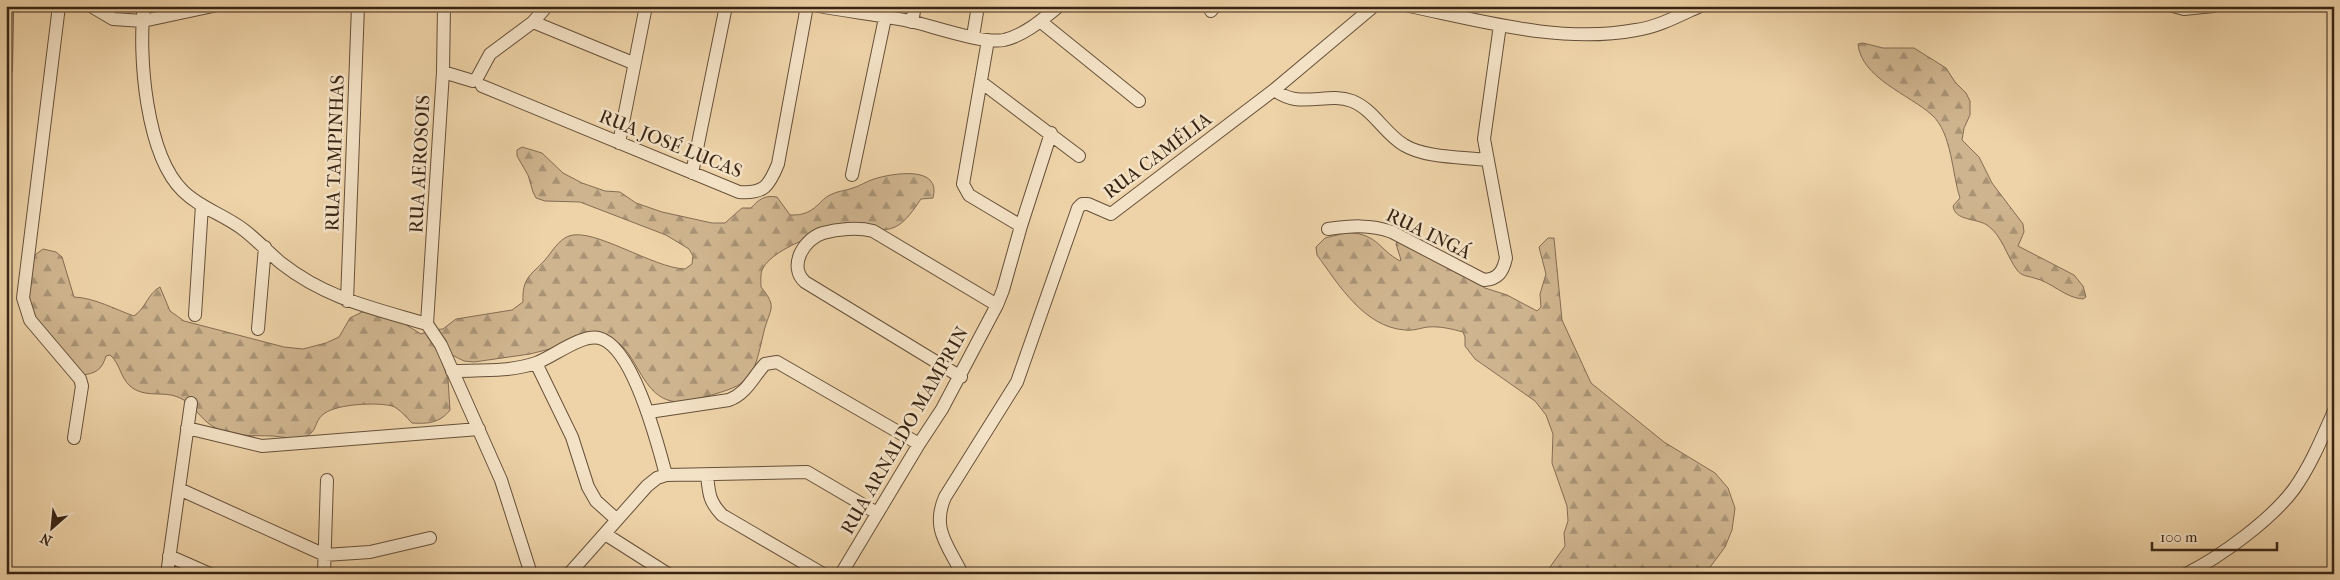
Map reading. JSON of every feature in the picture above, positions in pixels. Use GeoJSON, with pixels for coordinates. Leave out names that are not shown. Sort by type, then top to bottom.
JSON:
{"type":"FeatureCollection","features":[{"type":"Feature","properties":{"kind":"street"},"geometry":{"type":"LineString","coordinates":[[6,70],[7,6]]}},
{"type":"Feature","properties":{"kind":"street"},"geometry":{"type":"LineString","coordinates":[[59,6],[23,298],[30,320],[80,379],[82,386],[74,438]]}},
{"type":"Feature","properties":{"kind":"street"},"geometry":{"type":"LineString","coordinates":[[91,6],[113,19],[143,21],[212,6]]}},
{"type":"Feature","properties":{"kind":"street"},"geometry":{"type":"LineString","coordinates":[[144,6],[144,76],[157,146],[174,181],[185,193],[202,205],[223,215],[265,247],[281,262],[315,285],[346,301],[427,324],[440,345],[501,480],[531,574]]}},
{"type":"Feature","properties":{"kind":"street","name":"RUA TAMPINHAS"},"geometry":{"type":"LineString","coordinates":[[346,301],[358,6]]}},
{"type":"Feature","properties":{"kind":"street","name":"RUA AEROSOIS"},"geometry":{"type":"LineString","coordinates":[[427,324],[448,74],[444,6]]}},
{"type":"Feature","properties":{"kind":"street"},"geometry":{"type":"LineString","coordinates":[[478,82],[484,63],[490,54],[534,22],[547,6]]}},
{"type":"Feature","properties":{"kind":"street"},"geometry":{"type":"LineString","coordinates":[[619,143],[646,6]]}},
{"type":"Feature","properties":{"kind":"street"},"geometry":{"type":"LineString","coordinates":[[692,173],[726,6]]}},
{"type":"Feature","properties":{"kind":"street","name":"RUA JOSÉ LUCAS"},"geometry":{"type":"LineString","coordinates":[[448,74],[478,82],[500,94],[692,173],[745,192],[762,190],[772,179],[778,164],[807,6]]}},
{"type":"Feature","properties":{"kind":"street"},"geometry":{"type":"LineString","coordinates":[[819,6],[850,9],[988,40],[1015,37],[1059,6]]}},
{"type":"Feature","properties":{"kind":"street"},"geometry":{"type":"LineString","coordinates":[[912,22],[915,6]]}},
{"type":"Feature","properties":{"kind":"street"},"geometry":{"type":"LineString","coordinates":[[973,36],[978,6]]}},
{"type":"Feature","properties":{"kind":"street","name":"RUA CAMÉLIA"},"geometry":{"type":"LineString","coordinates":[[962,574],[939,526],[939,511],[945,497],[1018,382],[1076,214],[1082,204],[1088,204],[1111,214],[1274,90],[1374,6]]}},
{"type":"Feature","properties":{"kind":"street"},"geometry":{"type":"LineString","coordinates":[[1409,6],[1500,25],[1558,32],[1625,32],[1650,27],[1700,6]]}},
{"type":"Feature","properties":{"kind":"street"},"geometry":{"type":"LineString","coordinates":[[2173,6],[2184,9],[2212,6]]}},
{"type":"Feature","properties":{"kind":"street"},"geometry":{"type":"LineString","coordinates":[[852,176],[885,18]]}},
{"type":"Feature","properties":{"kind":"street"},"geometry":{"type":"LineString","coordinates":[[1040,21],[1139,101]]}},
{"type":"Feature","properties":{"kind":"street"},"geometry":{"type":"LineString","coordinates":[[534,22],[634,63]]}},
{"type":"Feature","properties":{"kind":"street"},"geometry":{"type":"LineString","coordinates":[[1274,90],[1295,99],[1339,97],[1354,102],[1366,110],[1405,146],[1420,152],[1487,160],[1484,139],[1500,25]]}},
{"type":"Feature","properties":{"kind":"street"},"geometry":{"type":"LineString","coordinates":[[988,40],[964,178],[964,190],[969,195],[1021,226]]}},
{"type":"Feature","properties":{"kind":"street"},"geometry":{"type":"LineString","coordinates":[[981,82],[1079,156]]}},
{"type":"Feature","properties":{"kind":"street","name":"RUA ARNALDO MAMPRIN"},"geometry":{"type":"LineString","coordinates":[[841,574],[919,444],[942,410],[996,305],[1003,290],[1051,133]]}},
{"type":"Feature","properties":{"kind":"street","name":"RUA INGÁ"},"geometry":{"type":"LineString","coordinates":[[1328,229],[1348,226],[1380,227],[1484,280],[1498,276],[1504,269],[1506,258],[1487,160]]}},
{"type":"Feature","properties":{"kind":"street"},"geometry":{"type":"LineString","coordinates":[[195,315],[202,205]]}},
{"type":"Feature","properties":{"kind":"street"},"geometry":{"type":"LineString","coordinates":[[960,377],[805,282],[798,275],[796,266],[799,255],[809,243],[822,234],[852,229],[873,231],[996,305]]}},
{"type":"Feature","properties":{"kind":"street"},"geometry":{"type":"LineString","coordinates":[[258,329],[265,247]]}},
{"type":"Feature","properties":{"kind":"street"},"geometry":{"type":"LineString","coordinates":[[452,371],[520,367],[536,363],[584,340],[594,338],[611,343],[620,353],[649,412],[666,475]]}},
{"type":"Feature","properties":{"kind":"street"},"geometry":{"type":"LineString","coordinates":[[649,412],[729,400],[739,396],[765,364],[777,362],[919,444]]}},
{"type":"Feature","properties":{"kind":"street"},"geometry":{"type":"LineString","coordinates":[[536,363],[572,437],[588,487],[596,501],[616,519]]}},
{"type":"Feature","properties":{"kind":"street"},"geometry":{"type":"LineString","coordinates":[[167,574],[191,403]]}},
{"type":"Feature","properties":{"kind":"street"},"geometry":{"type":"LineString","coordinates":[[2186,574],[2228,548],[2283,502],[2310,464],[2334,411]]}},
{"type":"Feature","properties":{"kind":"street"},"geometry":{"type":"LineString","coordinates":[[187,428],[248,444],[275,446],[479,430]]}},
{"type":"Feature","properties":{"kind":"street"},"geometry":{"type":"LineString","coordinates":[[569,574],[647,486],[657,478],[666,475],[807,472],[877,513]]}},
{"type":"Feature","properties":{"kind":"street"},"geometry":{"type":"LineString","coordinates":[[707,475],[708,494],[712,505],[722,515],[823,574]]}},
{"type":"Feature","properties":{"kind":"street"},"geometry":{"type":"LineString","coordinates":[[324,574],[327,480]]}},
{"type":"Feature","properties":{"kind":"street"},"geometry":{"type":"LineString","coordinates":[[179,489],[325,555],[370,552],[430,538]]}},
{"type":"Feature","properties":{"kind":"street"},"geometry":{"type":"LineString","coordinates":[[605,534],[668,574]]}},
{"type":"Feature","properties":{"kind":"street"},"geometry":{"type":"LineString","coordinates":[[169,556],[210,574]]}},
{"type":"Feature","properties":{"kind":"green space"},"geometry":{"type":"Polygon","coordinates":[[[1863,43],[1883,48],[1914,48],[1946,68],[1970,101],[1970,115],[1964,128],[1962,140],[1979,157],[1992,183],[2023,224],[2024,232],[2018,246],[2074,275],[2083,286],[2086,297],[2083,299],[2070,296],[2041,280],[2020,274],[2013,265],[1997,234],[1992,229],[1982,223],[1962,217],[1955,211],[1953,206],[1960,198],[1944,132],[1932,115],[1888,85],[1868,67],[1861,56],[1858,44],[1863,43]]]}},
{"type":"Feature","properties":{"kind":"green space"},"geometry":{"type":"Polygon","coordinates":[[[522,147],[542,153],[563,173],[582,183],[605,191],[620,192],[636,203],[662,212],[712,223],[725,223],[742,208],[751,208],[766,197],[777,197],[790,215],[801,214],[815,208],[833,194],[874,179],[892,175],[914,174],[923,176],[930,180],[934,187],[933,198],[921,199],[906,219],[890,229],[856,227],[834,230],[805,239],[769,260],[762,270],[761,287],[771,304],[771,308],[753,370],[742,383],[732,388],[683,402],[671,401],[655,393],[624,348],[605,335],[530,354],[474,362],[464,361],[450,354],[442,362],[448,379],[450,410],[442,418],[433,422],[412,423],[392,406],[377,404],[358,405],[339,408],[325,413],[318,420],[312,432],[304,437],[239,435],[223,431],[208,423],[188,403],[180,398],[136,390],[124,378],[110,355],[106,356],[100,368],[90,374],[81,375],[33,316],[28,297],[30,269],[35,255],[43,249],[56,252],[62,257],[74,297],[97,302],[134,316],[160,287],[170,311],[184,321],[284,347],[303,349],[326,343],[339,337],[350,318],[362,312],[390,315],[421,334],[431,330],[443,329],[456,319],[512,310],[523,302],[524,288],[531,274],[558,243],[569,236],[593,237],[672,267],[685,269],[692,264],[693,256],[689,249],[666,235],[580,202],[545,201],[536,198],[528,175],[517,156],[517,150],[522,147]]]}},
{"type":"Feature","properties":{"kind":"green space"},"geometry":{"type":"Polygon","coordinates":[[[1349,232],[1367,236],[1400,261],[1397,241],[1431,255],[1485,288],[1507,295],[1537,311],[1541,307],[1540,294],[1546,274],[1539,247],[1548,238],[1554,238],[1562,320],[1591,383],[1664,442],[1715,473],[1728,488],[1735,508],[1732,530],[1725,547],[1705,574],[1548,574],[1550,567],[1565,546],[1564,533],[1568,521],[1567,506],[1552,463],[1553,434],[1546,415],[1535,401],[1475,359],[1465,346],[1463,332],[1437,327],[1408,330],[1390,327],[1365,313],[1354,303],[1317,255],[1316,247],[1325,238],[1349,232]]]}}]}
